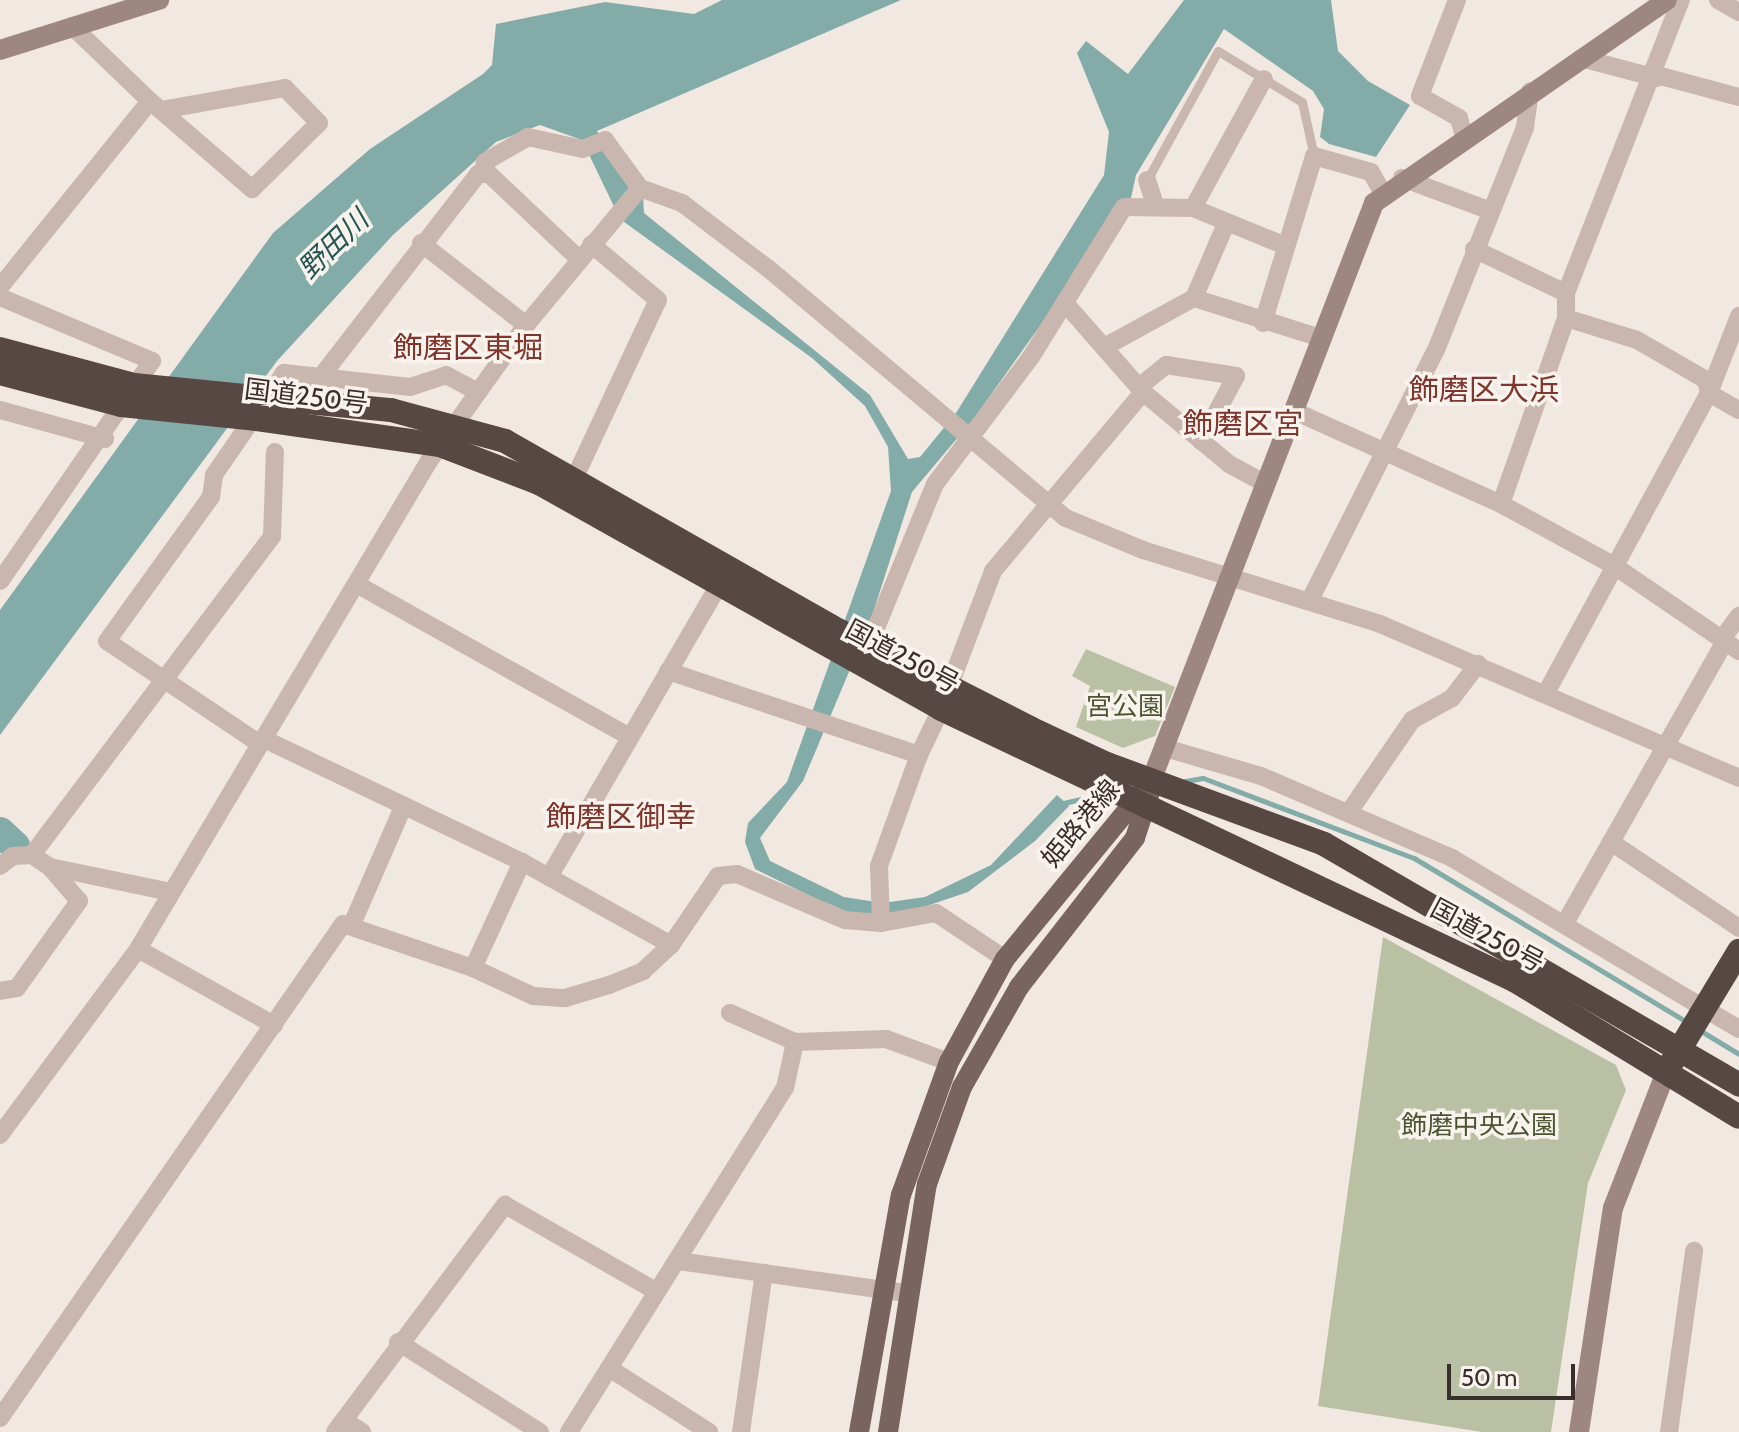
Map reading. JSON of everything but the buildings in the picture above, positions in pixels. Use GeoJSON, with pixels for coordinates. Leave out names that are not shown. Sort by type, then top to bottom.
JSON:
{"type":"FeatureCollection","features":[{"type":"Feature","properties":{"kind":"highway","name":"国道250号"},"geometry":{"type":"LineString","coordinates":[[0,349],[128,395],[274,399],[456,425],[575,477],[730,567],[826,636],[863,669],[945,698],[1151,781],[1324,844],[1684,1042],[1739,1085]]}},
{"type":"Feature","properties":{"kind":"highway","name":"国道250号"},"geometry":{"type":"LineString","coordinates":[[0,373],[257,419],[440,445],[539,483],[716,589],[826,636],[869,645],[945,698],[1141,806],[1382,912],[1514,980],[1739,1117]]}},
{"type":"Feature","properties":{"kind":"highway"},"geometry":{"type":"LineString","coordinates":[[1666,1072],[1739,951]]}},
{"type":"Feature","properties":{"kind":"main road","name":"姫路港線"},"geometry":{"type":"LineString","coordinates":[[888,1432],[907,1293],[927,1184],[972,1067],[1019,987],[1141,806],[1151,781]]}},
{"type":"Feature","properties":{"kind":"main road","name":"姫路港線"},"geometry":{"type":"LineString","coordinates":[[859,1432],[883,1290],[916,1143],[949,1062],[1005,959],[1141,806]]}},
{"type":"Feature","properties":{"kind":"street"},"geometry":{"type":"LineString","coordinates":[[0,50],[159,0]]}},
{"type":"Feature","properties":{"kind":"street"},"geometry":{"type":"LineString","coordinates":[[1457,0],[1420,96],[1459,118],[1464,137]]}},
{"type":"Feature","properties":{"kind":"street"},"geometry":{"type":"LineString","coordinates":[[1151,781],[1321,338],[1383,194],[1402,178],[1667,0]]}},
{"type":"Feature","properties":{"kind":"street"},"geometry":{"type":"LineString","coordinates":[[1501,504],[1566,318],[1566,293],[1657,76],[1681,0]]}},
{"type":"Feature","properties":{"kind":"street"},"geometry":{"type":"LineString","coordinates":[[1718,0],[1739,12]]}},
{"type":"Feature","properties":{"kind":"street"},"geometry":{"type":"LineString","coordinates":[[0,287],[156,106],[285,88],[319,123],[252,189],[156,106],[72,26]]}},
{"type":"Feature","properties":{"kind":"street"},"geometry":{"type":"LineString","coordinates":[[1581,58],[1739,97]]}},
{"type":"Feature","properties":{"kind":"street"},"geometry":{"type":"LineString","coordinates":[[1193,208],[1264,79]]}},
{"type":"Feature","properties":{"kind":"street"},"geometry":{"type":"LineString","coordinates":[[1310,600],[1436,350],[1486,209],[1525,127],[1530,91]]}},
{"type":"Feature","properties":{"kind":"street"},"geometry":{"type":"LineString","coordinates":[[318,379],[421,243],[483,174],[485,162],[528,137],[583,149],[605,140],[640,188],[695,213],[1048,504],[1091,530],[1310,600],[1478,664],[1669,743],[1739,778]]}},
{"type":"Feature","properties":{"kind":"street"},"geometry":{"type":"LineString","coordinates":[[1263,323],[1283,245],[1314,156],[1371,172],[1383,194]]}},
{"type":"Feature","properties":{"kind":"street"},"geometry":{"type":"LineString","coordinates":[[483,174],[585,252],[658,300],[575,477]]}},
{"type":"Feature","properties":{"kind":"street"},"geometry":{"type":"LineString","coordinates":[[1402,178],[1486,209]]}},
{"type":"Feature","properties":{"kind":"street"},"geometry":{"type":"LineString","coordinates":[[1147,180],[1155,204]]}},
{"type":"Feature","properties":{"kind":"street"},"geometry":{"type":"LineString","coordinates":[[0,1135],[138,949],[440,445],[526,325],[618,210],[640,188]]}},
{"type":"Feature","properties":{"kind":"street"},"geometry":{"type":"LineString","coordinates":[[869,645],[935,484],[1065,303],[1124,207],[1155,204],[1193,208],[1225,226],[1283,245]]}},
{"type":"Feature","properties":{"kind":"street"},"geometry":{"type":"LineString","coordinates":[[1108,345],[1194,298],[1225,226]]}},
{"type":"Feature","properties":{"kind":"street"},"geometry":{"type":"LineString","coordinates":[[421,243],[526,325]]}},
{"type":"Feature","properties":{"kind":"street"},"geometry":{"type":"LineString","coordinates":[[1474,249],[1566,293]]}},
{"type":"Feature","properties":{"kind":"street"},"geometry":{"type":"LineString","coordinates":[[0,297],[152,361],[105,439],[0,581]]}},
{"type":"Feature","properties":{"kind":"street"},"geometry":{"type":"LineString","coordinates":[[1194,298],[1263,323],[1321,338]]}},
{"type":"Feature","properties":{"kind":"street"},"geometry":{"type":"LineString","coordinates":[[1065,303],[1108,345],[1141,390],[1201,441],[1266,484]]}},
{"type":"Feature","properties":{"kind":"street"},"geometry":{"type":"LineString","coordinates":[[1546,693],[1709,393],[1739,316]]}},
{"type":"Feature","properties":{"kind":"street"},"geometry":{"type":"LineString","coordinates":[[1566,318],[1637,340],[1706,380],[1709,393],[1739,410]]}},
{"type":"Feature","properties":{"kind":"street"},"geometry":{"type":"LineString","coordinates":[[881,923],[879,866],[919,755],[945,698],[993,571],[1141,390],[1166,365],[1236,376],[1201,441]]}},
{"type":"Feature","properties":{"kind":"street"},"geometry":{"type":"LineString","coordinates":[[478,392],[446,375],[410,387],[284,373],[214,475],[211,497],[107,641],[262,742],[522,862],[671,945]]}},
{"type":"Feature","properties":{"kind":"street"},"geometry":{"type":"LineString","coordinates":[[0,410],[105,439]]}},
{"type":"Feature","properties":{"kind":"street"},"geometry":{"type":"LineString","coordinates":[[1294,411],[1387,450],[1501,504],[1613,565],[1729,644]]}},
{"type":"Feature","properties":{"kind":"street"},"geometry":{"type":"LineString","coordinates":[[32,855],[272,536],[275,452]]}},
{"type":"Feature","properties":{"kind":"street"},"geometry":{"type":"LineString","coordinates":[[549,877],[628,736],[730,567]]}},
{"type":"Feature","properties":{"kind":"street"},"geometry":{"type":"LineString","coordinates":[[358,585],[628,736]]}},
{"type":"Feature","properties":{"kind":"street"},"geometry":{"type":"LineString","coordinates":[[1565,923],[1729,644],[1739,616]]}},
{"type":"Feature","properties":{"kind":"street"},"geometry":{"type":"LineString","coordinates":[[1349,812],[1412,720],[1452,698],[1478,664]]}},
{"type":"Feature","properties":{"kind":"street"},"geometry":{"type":"LineString","coordinates":[[668,671],[919,755]]}},
{"type":"Feature","properties":{"kind":"street"},"geometry":{"type":"LineString","coordinates":[[1165,748],[1349,812],[1452,858],[1739,1029]]}},
{"type":"Feature","properties":{"kind":"street"},"geometry":{"type":"LineString","coordinates":[[0,1418],[274,1025],[326,943],[353,922],[403,807]]}},
{"type":"Feature","properties":{"kind":"street"},"geometry":{"type":"LineString","coordinates":[[1611,842],[1739,928]]}},
{"type":"Feature","properties":{"kind":"street"},"geometry":{"type":"LineString","coordinates":[[0,866],[13,856],[32,855],[50,867],[79,901],[17,988],[0,991]]}},
{"type":"Feature","properties":{"kind":"street"},"geometry":{"type":"LineString","coordinates":[[473,968],[522,862]]}},
{"type":"Feature","properties":{"kind":"street"},"geometry":{"type":"LineString","coordinates":[[50,867],[171,892]]}},
{"type":"Feature","properties":{"kind":"street"},"geometry":{"type":"LineString","coordinates":[[353,922],[473,968],[533,996],[565,998],[643,971],[671,945],[718,876],[737,874],[804,907],[881,923],[936,913],[1005,959]]}},
{"type":"Feature","properties":{"kind":"street"},"geometry":{"type":"LineString","coordinates":[[138,949],[274,1025]]}},
{"type":"Feature","properties":{"kind":"street"},"geometry":{"type":"LineString","coordinates":[[730,1013],[795,1042],[886,1039],[949,1062]]}},
{"type":"Feature","properties":{"kind":"street"},"geometry":{"type":"LineString","coordinates":[[569,1432],[785,1088],[795,1042]]}},
{"type":"Feature","properties":{"kind":"street"},"geometry":{"type":"LineString","coordinates":[[1579,1432],[1613,1208],[1666,1072]]}},
{"type":"Feature","properties":{"kind":"street"},"geometry":{"type":"LineString","coordinates":[[362,1432],[340,1426],[398,1342],[505,1205],[656,1291]]}},
{"type":"Feature","properties":{"kind":"street"},"geometry":{"type":"LineString","coordinates":[[1669,1432],[1694,1251]]}},
{"type":"Feature","properties":{"kind":"street"},"geometry":{"type":"LineString","coordinates":[[678,1261],[907,1293]]}},
{"type":"Feature","properties":{"kind":"street"},"geometry":{"type":"LineString","coordinates":[[741,1432],[764,1273]]}},
{"type":"Feature","properties":{"kind":"street"},"geometry":{"type":"LineString","coordinates":[[398,1342],[540,1432]]}},
{"type":"Feature","properties":{"kind":"street"},"geometry":{"type":"LineString","coordinates":[[609,1368],[709,1432]]}},
{"type":"Feature","properties":{"kind":"lane"},"geometry":{"type":"LineString","coordinates":[[1147,180],[1218,51],[1302,102],[1314,156]]}},
{"type":"Feature","properties":{"kind":"green space","name":"宮公園"},"geometry":{"type":"Polygon","coordinates":[[[1086,649],[1175,687],[1155,736],[1123,748],[1076,727],[1090,686],[1072,676],[1086,649]]]}},
{"type":"Feature","properties":{"kind":"green space","name":"飾磨中央公園"},"geometry":{"type":"Polygon","coordinates":[[[1383,937],[1616,1065],[1626,1090],[1588,1183],[1551,1432],[1482,1432],[1318,1406],[1383,937]]]}},
{"type":"Feature","properties":{"kind":"water","name":"野田川"},"geometry":{"type":"Polygon","coordinates":[[[722,0],[901,0],[597,131],[643,196],[644,213],[870,395],[908,459],[920,457],[956,413],[1104,175],[1109,132],[1077,53],[1086,41],[1128,74],[1184,0],[1331,0],[1338,51],[1368,81],[1410,105],[1376,157],[1329,144],[1320,137],[1324,109],[1313,91],[1224,29],[1136,175],[1131,198],[975,417],[912,492],[870,622],[803,781],[760,838],[770,861],[844,897],[883,903],[925,897],[991,865],[1057,795],[1069,806],[1035,841],[968,892],[909,912],[847,914],[755,869],[745,842],[748,823],[787,782],[891,491],[888,447],[865,406],[812,358],[620,219],[582,140],[540,125],[496,142],[393,235],[277,361],[0,735],[0,610],[273,233],[370,149],[483,74],[492,65],[496,24],[605,2],[694,14],[722,0]]]}},
{"type":"Feature","properties":{"kind":"waterway"},"geometry":{"type":"LineString","coordinates":[[1180,782],[1203,778],[1414,858],[1689,1023]]}},
{"type":"Feature","properties":{"kind":"waterway"},"geometry":{"type":"LineString","coordinates":[[1059,804],[1099,795]]}},
{"type":"Feature","properties":{"kind":"waterway"},"geometry":{"type":"LineString","coordinates":[[0,832],[15,846]]}},
{"type":"Feature","properties":{"kind":"waterway"},"geometry":{"type":"LineString","coordinates":[[1701,1031],[1739,1054]]}},
{"type":"Feature","properties":{"kind":"district","name":"飾磨区東堀"},"geometry":{"type":"Point","coordinates":[468,348]}},
{"type":"Feature","properties":{"kind":"district","name":"飾磨区大浜"},"geometry":{"type":"Point","coordinates":[1484,390]}},
{"type":"Feature","properties":{"kind":"district","name":"飾磨区宮"},"geometry":{"type":"Point","coordinates":[1243,424]}},
{"type":"Feature","properties":{"kind":"district","name":"飾磨区御幸"},"geometry":{"type":"Point","coordinates":[621,817]}}]}
